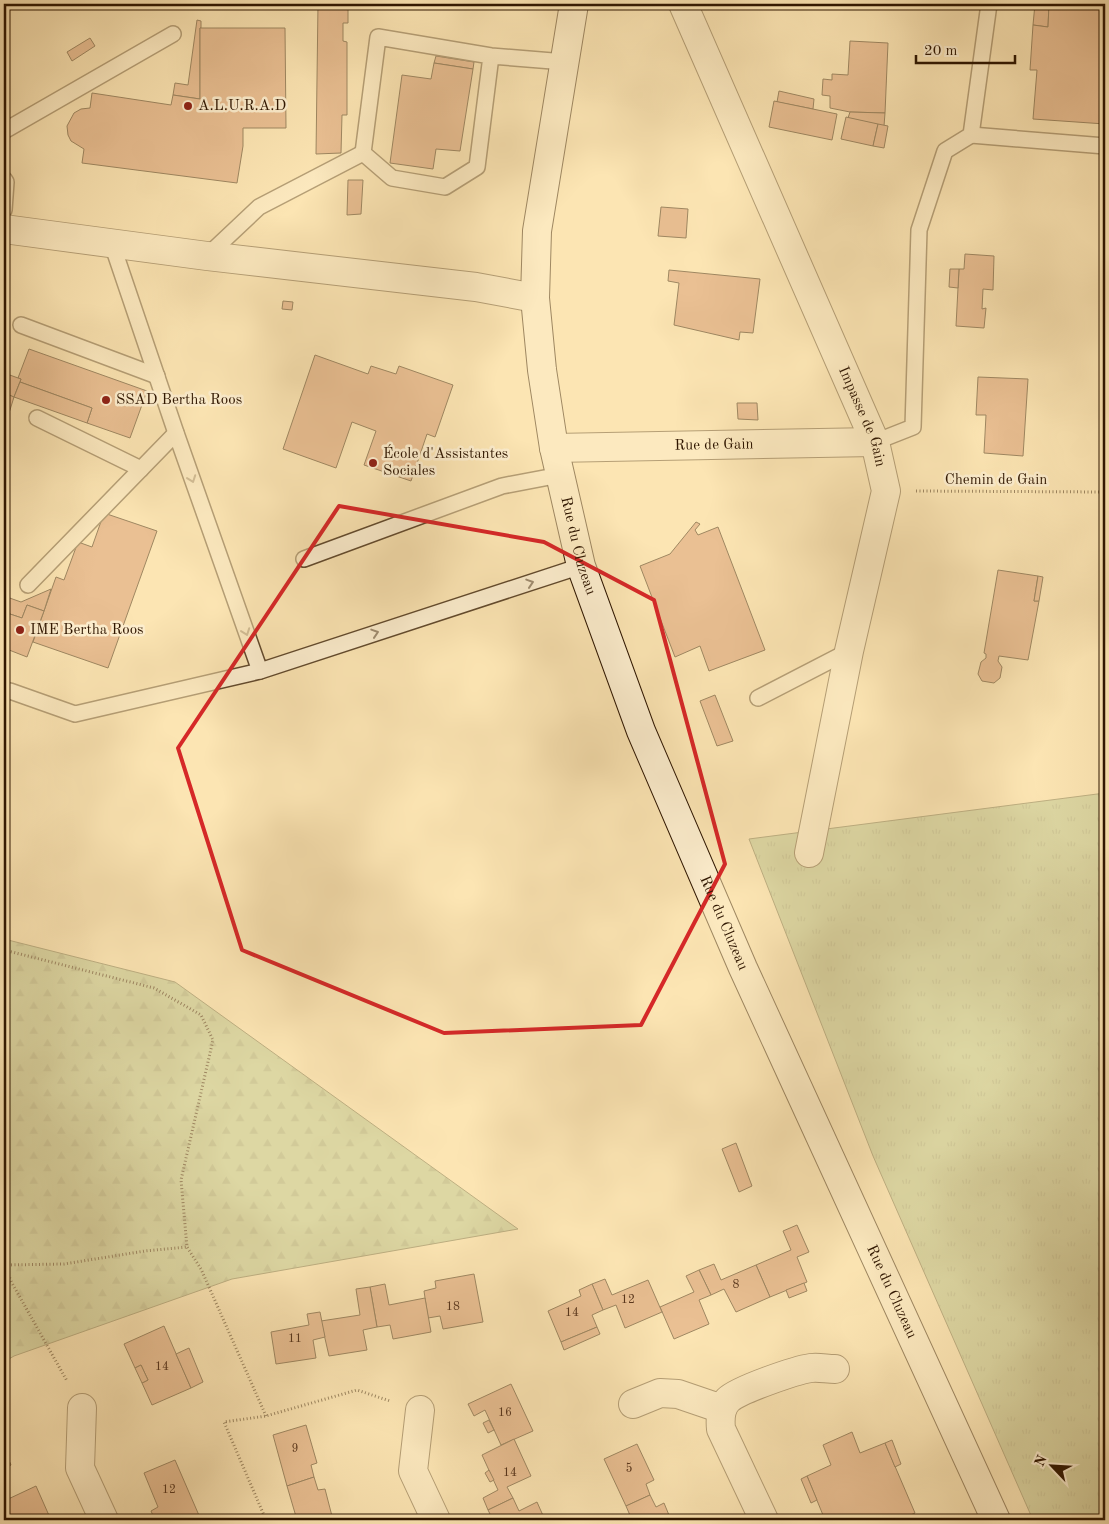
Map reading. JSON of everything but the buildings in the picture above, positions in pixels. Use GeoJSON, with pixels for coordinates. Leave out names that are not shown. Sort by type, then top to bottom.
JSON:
{"type":"FeatureCollection","features":[{"type":"Feature","properties":{"kind":"street","name":"Rue du Cluzeau"},"geometry":{"type":"LineString","coordinates":[[574,4],[537,230],[536,298],[542,370],[554,448],[581,566],[641,731],[743,968],[996,1520]]}},
{"type":"Feature","properties":{"kind":"street","name":"Impasse de Gain"},"geometry":{"type":"LineString","coordinates":[[683,4],[874,442],[886,490],[849,650],[809,853]]}},
{"type":"Feature","properties":{"kind":"street"},"geometry":{"type":"LineString","coordinates":[[4,229],[207,256],[476,287],[536,298]]}},
{"type":"Feature","properties":{"kind":"street","name":"Rue de Gain"},"geometry":{"type":"LineString","coordinates":[[554,448],[874,442]]}},
{"type":"Feature","properties":{"kind":"street"},"geometry":{"type":"LineString","coordinates":[[764,1520],[721,1430],[719,1418],[722,1409],[727,1400],[737,1393],[795,1371],[812,1368],[835,1369]]}},
{"type":"Feature","properties":{"kind":"street"},"geometry":{"type":"LineString","coordinates":[[633,1404],[660,1393],[678,1394],[722,1409]]}},
{"type":"Feature","properties":{"kind":"street"},"geometry":{"type":"LineString","coordinates":[[82,1408],[80,1468],[104,1520]]}},
{"type":"Feature","properties":{"kind":"street"},"geometry":{"type":"LineString","coordinates":[[420,1410],[413,1471],[436,1520]]}},
{"type":"Feature","properties":{"kind":"lane"},"geometry":{"type":"LineString","coordinates":[[970,134],[989,4]]}},
{"type":"Feature","properties":{"kind":"lane"},"geometry":{"type":"LineString","coordinates":[[4,131],[173,34]]}},
{"type":"Feature","properties":{"kind":"lane"},"geometry":{"type":"LineString","coordinates":[[363,153],[378,37],[491,56],[565,62]]}},
{"type":"Feature","properties":{"kind":"lane"},"geometry":{"type":"LineString","coordinates":[[363,153],[392,178],[445,187],[478,167],[491,56]]}},
{"type":"Feature","properties":{"kind":"lane"},"geometry":{"type":"LineString","coordinates":[[874,442],[913,427],[919,230],[945,152],[970,134],[1105,146]]}},
{"type":"Feature","properties":{"kind":"lane"},"geometry":{"type":"LineString","coordinates":[[207,256],[259,207],[363,153]]}},
{"type":"Feature","properties":{"kind":"lane"},"geometry":{"type":"LineString","coordinates":[[4,179],[6,182],[4,210]]}},
{"type":"Feature","properties":{"kind":"lane"},"geometry":{"type":"LineString","coordinates":[[112,244],[260,671]]}},
{"type":"Feature","properties":{"kind":"lane"},"geometry":{"type":"LineString","coordinates":[[21,325],[157,376]]}},
{"type":"Feature","properties":{"kind":"lane"},"geometry":{"type":"LineString","coordinates":[[37,418],[141,469]]}},
{"type":"Feature","properties":{"kind":"lane"},"geometry":{"type":"LineString","coordinates":[[28,584],[176,433]]}},
{"type":"Feature","properties":{"kind":"lane"},"geometry":{"type":"LineString","coordinates":[[304,559],[502,486],[560,475]]}},
{"type":"Feature","properties":{"kind":"lane"},"geometry":{"type":"LineString","coordinates":[[10,691],[75,714],[260,671],[581,566]]}},
{"type":"Feature","properties":{"kind":"lane"},"geometry":{"type":"LineString","coordinates":[[758,698],[849,650]]}},
{"type":"Feature","properties":{"kind":"path","name":"Chemin de Gain"},"geometry":{"type":"LineString","coordinates":[[886,490],[1105,492]]}},
{"type":"Feature","properties":{"kind":"path"},"geometry":{"type":"LineString","coordinates":[[4,950],[154,988],[201,1015],[213,1040],[181,1180],[187,1247],[201,1269],[266,1416]]}},
{"type":"Feature","properties":{"kind":"path"},"geometry":{"type":"LineString","coordinates":[[82,1408],[12,1284],[4,1265],[64,1264],[145,1251],[187,1247]]}},
{"type":"Feature","properties":{"kind":"path"},"geometry":{"type":"LineString","coordinates":[[266,1520],[224,1422],[266,1416],[357,1390],[420,1410]]}},
{"type":"Feature","properties":{"kind":"highlighted area"},"geometry":{"type":"Polygon","coordinates":[[[339,506],[544,542],[654,600],[725,864],[641,1025],[444,1033],[242,950],[178,748],[339,506]]]}},
{"type":"Feature","properties":{"kind":"green space"},"geometry":{"type":"Polygon","coordinates":[[[1105,793],[1105,1520],[1033,1520],[873,1156],[749,839],[1105,793]]]}},
{"type":"Feature","properties":{"kind":"green space"},"geometry":{"type":"Polygon","coordinates":[[[4,939],[175,982],[518,1229],[232,1279],[14,1356],[4,1362],[4,939]]]}},
{"type":"Feature","properties":{"kind":"place","name":"A.L.U.R.A.D"},"geometry":{"type":"Point","coordinates":[188,106]}},
{"type":"Feature","properties":{"kind":"place","name":"SSAD Bertha Roos"},"geometry":{"type":"Point","coordinates":[106,400]}},
{"type":"Feature","properties":{"kind":"place","name":"École d'Assistantes Sociales"},"geometry":{"type":"Point","coordinates":[373,463]}},
{"type":"Feature","properties":{"kind":"place","name":"IME Bertha Roos"},"geometry":{"type":"Point","coordinates":[20,630]}}]}
